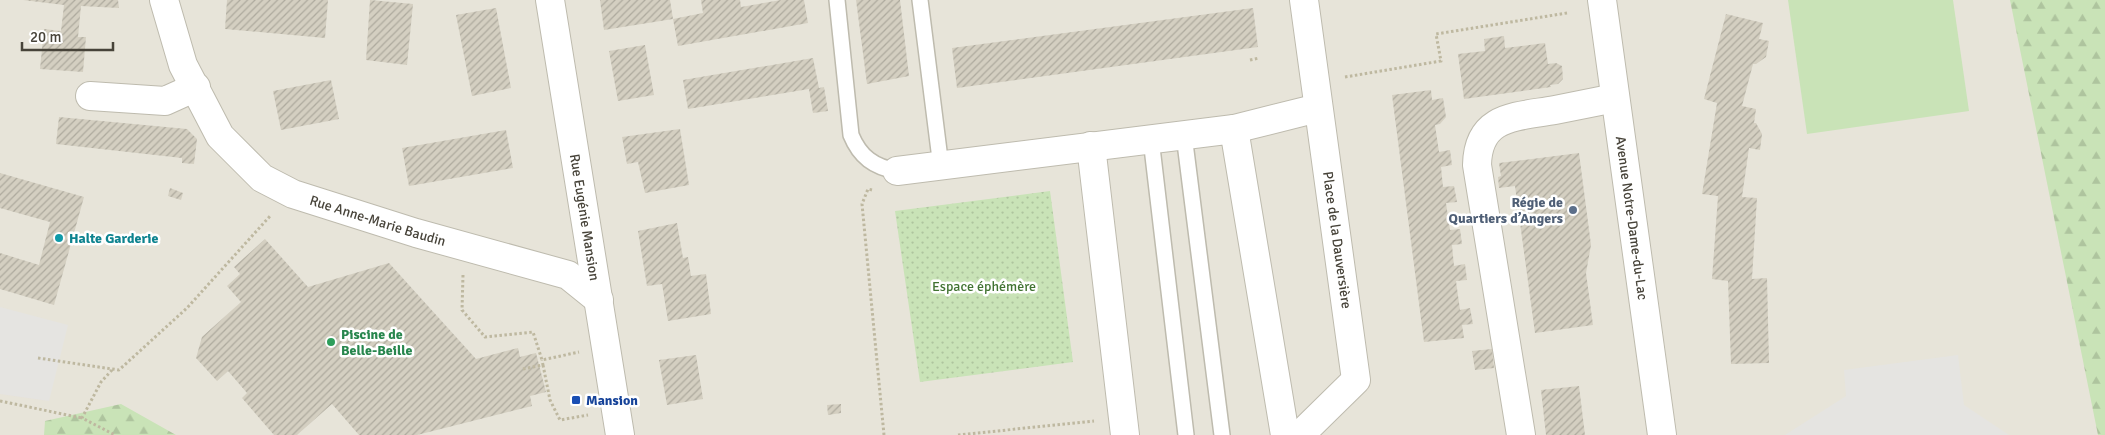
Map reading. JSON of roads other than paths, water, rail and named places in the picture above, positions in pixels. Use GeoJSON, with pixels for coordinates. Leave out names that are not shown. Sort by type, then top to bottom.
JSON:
{"type":"FeatureCollection","features":[{"type":"Feature","properties":{"kind":"street","name":"Rue Anne-Marie Baudin"},"geometry":{"type":"LineString","coordinates":[[164,0],[183,65],[220,136],[262,178],[292,194],[416,233],[568,275],[599,300]]}},
{"type":"Feature","properties":{"kind":"street","name":"Rue Eugénie Mansion"},"geometry":{"type":"LineString","coordinates":[[550,0],[620,435]]}},
{"type":"Feature","properties":{"kind":"street"},"geometry":{"type":"LineString","coordinates":[[897,171],[1234,129],[1318,108],[1304,0]]}},
{"type":"Feature","properties":{"kind":"street","name":"Avenue Notre-Dame-du-Lac"},"geometry":{"type":"LineString","coordinates":[[1602,0],[1662,435]]}},
{"type":"Feature","properties":{"kind":"street"},"geometry":{"type":"LineString","coordinates":[[90,96],[165,101],[196,87]]}},
{"type":"Feature","properties":{"kind":"street"},"geometry":{"type":"LineString","coordinates":[[1521,435],[1477,165],[1477,152],[1488,131],[1505,118],[1616,98]]}},
{"type":"Feature","properties":{"kind":"street","name":"Place de la Dauversière"},"geometry":{"type":"LineString","coordinates":[[1300,435],[1356,380],[1318,108]]}},
{"type":"Feature","properties":{"kind":"street"},"geometry":{"type":"LineString","coordinates":[[1234,129],[1285,435]]}},
{"type":"Feature","properties":{"kind":"street"},"geometry":{"type":"LineString","coordinates":[[1091,146],[1125,435]]}},
{"type":"Feature","properties":{"kind":"lane"},"geometry":{"type":"LineString","coordinates":[[837,0],[851,135],[856,148],[866,159],[875,165],[897,171]]}},
{"type":"Feature","properties":{"kind":"lane"},"geometry":{"type":"LineString","coordinates":[[920,0],[941,167]]}},
{"type":"Feature","properties":{"kind":"lane"},"geometry":{"type":"LineString","coordinates":[[1184,136],[1222,435]]}},
{"type":"Feature","properties":{"kind":"lane"},"geometry":{"type":"LineString","coordinates":[[1151,139],[1186,435]]}},
{"type":"Feature","properties":{"kind":"place","name":"Régie de Quartiers d’Angers"},"geometry":{"type":"Point","coordinates":[1573,210]}},
{"type":"Feature","properties":{"kind":"place","name":"Halte Garderie"},"geometry":{"type":"Point","coordinates":[59,238]}},
{"type":"Feature","properties":{"kind":"place","name":"Piscine de Belle-Beille"},"geometry":{"type":"Point","coordinates":[331,342]}},
{"type":"Feature","properties":{"kind":"place","name":"Mansion"},"geometry":{"type":"Point","coordinates":[576,400]}},
{"type":"Feature","properties":{"kind":"park label","name":"Espace éphémère"},"geometry":{"type":"Point","coordinates":[984,286]}}]}
